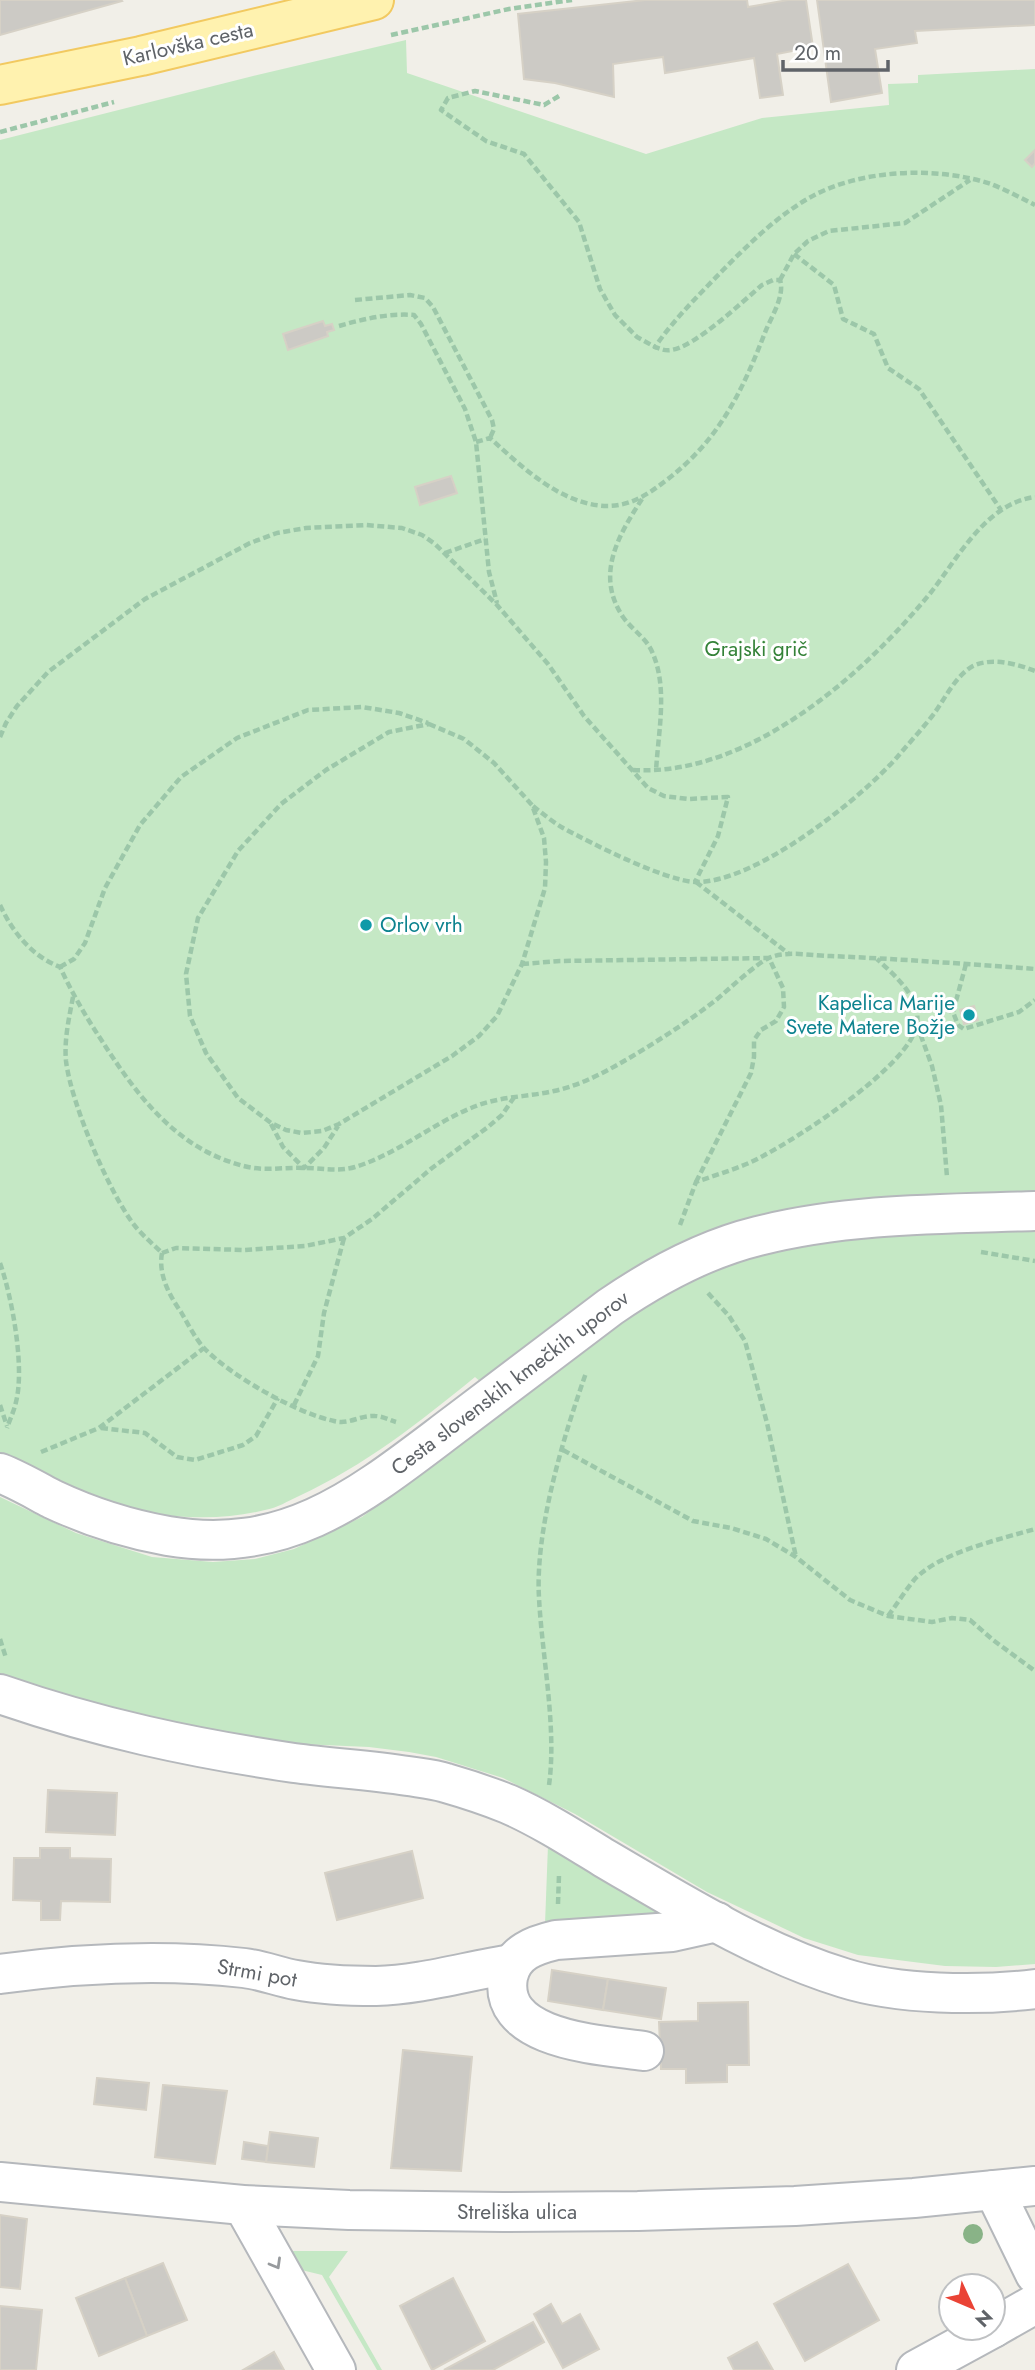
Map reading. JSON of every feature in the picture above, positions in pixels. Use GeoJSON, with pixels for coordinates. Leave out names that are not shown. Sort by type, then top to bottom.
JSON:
{"type":"FeatureCollection","features":[{"type":"Feature","properties":{"kind":"main road","name":"Karlovška cesta"},"geometry":{"type":"LineString","coordinates":[[0,85],[141,56],[374,0]]}},
{"type":"Feature","properties":{"kind":"street","name":"Cesta slovenskih kmečkih uporov"},"geometry":{"type":"LineString","coordinates":[[4,1474],[53,1499],[110,1522],[168,1536],[215,1541],[243,1540],[284,1530],[328,1513],[376,1484],[610,1307],[646,1282],[681,1265],[756,1236],[799,1227],[846,1221],[1035,1210]]}},
{"type":"Feature","properties":{"kind":"street"},"geometry":{"type":"LineString","coordinates":[[0,1695],[150,1739],[284,1761],[371,1770],[443,1782],[508,1804],[716,1922],[779,1953],[845,1979],[896,1989],[982,1993],[1035,1989]]}},
{"type":"Feature","properties":{"kind":"street","name":"Strmi pot"},"geometry":{"type":"LineString","coordinates":[[0,1974],[119,1964],[193,1964],[248,1968],[296,1980],[328,1984],[378,1986],[512,1964],[522,1954],[538,1945],[556,1940],[672,1932],[716,1922]]}},
{"type":"Feature","properties":{"kind":"street"},"geometry":{"type":"LineString","coordinates":[[512,1964],[508,1979],[509,1995],[526,2022],[543,2032],[571,2040],[644,2051]]}},
{"type":"Feature","properties":{"kind":"street","name":"Streliška ulica"},"geometry":{"type":"LineString","coordinates":[[0,2182],[243,2205],[349,2210],[638,2211],[795,2206],[1035,2186]]}},
{"type":"Feature","properties":{"kind":"street"},"geometry":{"type":"LineString","coordinates":[[994,2190],[1035,2274]]}},
{"type":"Feature","properties":{"kind":"street"},"geometry":{"type":"LineString","coordinates":[[243,2205],[336,2370]]}},
{"type":"Feature","properties":{"kind":"street"},"geometry":{"type":"LineString","coordinates":[[1007,2320],[1035,2304]]}},
{"type":"Feature","properties":{"kind":"street"},"geometry":{"type":"LineString","coordinates":[[916,2370],[967,2342]]}},
{"type":"Feature","properties":{"kind":"path"},"geometry":{"type":"LineString","coordinates":[[559,96],[544,105],[475,91],[448,98],[441,110],[486,141],[524,154],[579,222],[600,289],[615,315],[637,337],[663,351],[674,350],[689,343],[762,285],[780,280]]}},
{"type":"Feature","properties":{"kind":"path"},"geometry":{"type":"LineString","coordinates":[[655,347],[672,322],[778,218],[810,197],[847,182],[890,174],[927,172],[992,184],[1035,205]]}},
{"type":"Feature","properties":{"kind":"path"},"geometry":{"type":"LineString","coordinates":[[656,771],[661,699],[659,671],[647,642],[625,620],[615,602],[609,582],[616,546],[626,524],[642,499],[681,469],[708,442],[724,420],[757,355],[779,298],[780,280],[794,254],[808,241],[830,231],[905,223],[971,179]]}},
{"type":"Feature","properties":{"kind":"path"},"geometry":{"type":"LineString","coordinates":[[794,254],[834,285],[843,319],[874,334],[888,368],[919,389],[1001,510]]}},
{"type":"Feature","properties":{"kind":"path"},"geometry":{"type":"LineString","coordinates":[[355,300],[410,295],[425,298],[433,307],[492,419],[494,429],[490,439]]}},
{"type":"Feature","properties":{"kind":"path"},"geometry":{"type":"LineString","coordinates":[[339,326],[363,319],[414,315],[465,409],[476,442],[489,572],[497,605]]}},
{"type":"Feature","properties":{"kind":"path"},"geometry":{"type":"LineString","coordinates":[[490,439],[528,472],[558,491],[589,504],[609,506],[642,499]]}},
{"type":"Feature","properties":{"kind":"path"},"geometry":{"type":"LineString","coordinates":[[476,442],[490,439]]}},
{"type":"Feature","properties":{"kind":"path"},"geometry":{"type":"LineString","coordinates":[[632,770],[656,771],[712,759],[768,734],[813,706],[853,674],[895,634],[966,544],[1001,510],[1025,498],[1035,497]]}},
{"type":"Feature","properties":{"kind":"path"},"geometry":{"type":"LineString","coordinates":[[0,737],[17,706],[48,672],[145,598],[250,543],[277,533],[366,525],[402,528],[422,535],[445,553],[497,605],[548,664],[584,716],[648,788],[664,796],[688,799],[729,797],[718,836],[695,882]]}},
{"type":"Feature","properties":{"kind":"path"},"geometry":{"type":"LineString","coordinates":[[445,553],[485,539]]}},
{"type":"Feature","properties":{"kind":"path"},"geometry":{"type":"LineString","coordinates":[[60,967],[74,959],[85,943],[105,888],[140,825],[181,776],[237,738],[308,710],[362,707],[399,713],[464,739],[494,763],[532,805],[561,827],[659,873],[695,882],[723,878],[759,864],[805,836],[857,795],[896,759],[956,682],[974,666],[993,662],[1020,665],[1035,671]]}},
{"type":"Feature","properties":{"kind":"path"},"geometry":{"type":"LineString","coordinates":[[429,724],[389,732],[326,770],[281,804],[237,851],[198,918],[186,974],[190,1016],[206,1053],[238,1098],[271,1123],[286,1130],[302,1133],[322,1131],[339,1124],[452,1056],[479,1036],[497,1016],[522,964],[545,888],[544,838],[532,805]]}},
{"type":"Feature","properties":{"kind":"path"},"geometry":{"type":"LineString","coordinates":[[695,882],[789,955]]}},
{"type":"Feature","properties":{"kind":"path"},"geometry":{"type":"LineString","coordinates":[[0,905],[23,942],[42,960],[60,967],[73,996],[126,1079],[154,1114],[207,1152],[248,1167],[329,1171],[355,1167],[478,1105],[516,1095],[551,1092],[576,1086],[682,1027],[769,958]]}},
{"type":"Feature","properties":{"kind":"path"},"geometry":{"type":"LineString","coordinates":[[522,964],[769,958],[789,955],[1035,969]]}},
{"type":"Feature","properties":{"kind":"path"},"geometry":{"type":"LineString","coordinates":[[769,958],[783,988],[784,1007],[776,1021],[761,1030],[754,1040],[751,1073],[696,1182],[677,1232],[681,1265],[729,1316],[745,1341],[767,1423],[796,1557]]}},
{"type":"Feature","properties":{"kind":"path"},"geometry":{"type":"LineString","coordinates":[[876,958],[902,983],[914,1001],[917,1024],[932,1066],[941,1105],[951,1214]]}},
{"type":"Feature","properties":{"kind":"path"},"geometry":{"type":"LineString","coordinates":[[966,964],[953,1012],[958,1025],[964,1029],[1019,1012],[1035,1000]]}},
{"type":"Feature","properties":{"kind":"path"},"geometry":{"type":"LineString","coordinates":[[73,996],[67,1026],[66,1060],[74,1099],[115,1196],[136,1227],[162,1253]]}},
{"type":"Feature","properties":{"kind":"path"},"geometry":{"type":"LineString","coordinates":[[914,1001],[953,1012]]}},
{"type":"Feature","properties":{"kind":"path"},"geometry":{"type":"LineString","coordinates":[[696,1182],[760,1158],[820,1122],[874,1080],[904,1051],[917,1024]]}},
{"type":"Feature","properties":{"kind":"path"},"geometry":{"type":"LineString","coordinates":[[162,1253],[176,1248],[244,1250],[305,1246],[344,1238],[488,1127],[502,1115],[516,1095]]}},
{"type":"Feature","properties":{"kind":"path"},"geometry":{"type":"LineString","coordinates":[[271,1123],[283,1147],[304,1168]]}},
{"type":"Feature","properties":{"kind":"path"},"geometry":{"type":"LineString","coordinates":[[304,1168],[324,1148],[339,1124]]}},
{"type":"Feature","properties":{"kind":"path"},"geometry":{"type":"LineString","coordinates":[[294,1405],[318,1356],[324,1313],[344,1238]]}},
{"type":"Feature","properties":{"kind":"path"},"geometry":{"type":"LineString","coordinates":[[162,1253],[160,1265],[170,1296],[204,1348],[245,1380],[278,1398],[336,1422],[350,1422]]}},
{"type":"Feature","properties":{"kind":"path"},"geometry":{"type":"LineString","coordinates":[[0,1263],[16,1339],[19,1373],[16,1401],[7,1428]]}},
{"type":"Feature","properties":{"kind":"path"},"geometry":{"type":"LineString","coordinates":[[4,1474],[26,1458],[99,1428],[204,1348]]}},
{"type":"Feature","properties":{"kind":"path"},"geometry":{"type":"LineString","coordinates":[[99,1428],[145,1433],[177,1457],[195,1460],[243,1445],[256,1436],[278,1398]]}},
{"type":"Feature","properties":{"kind":"path"},"geometry":{"type":"LineString","coordinates":[[556,1940],[551,1749],[538,1595],[540,1560],[550,1498],[577,1398]]}},
{"type":"Feature","properties":{"kind":"path"},"geometry":{"type":"LineString","coordinates":[[563,1450],[692,1521],[731,1528],[766,1539],[796,1557],[850,1600],[888,1616],[932,1622],[953,1618],[970,1620],[1035,1671]]}},
{"type":"Feature","properties":{"kind":"path"},"geometry":{"type":"LineString","coordinates":[[888,1616],[916,1578],[935,1564],[974,1547],[1035,1529]]}},
{"type":"Feature","properties":{"kind":"green space","name":"Grajski grič"},"geometry":{"type":"Polygon","coordinates":[[[406,40],[407,73],[646,154],[762,118],[889,105],[888,84],[918,83],[918,75],[1035,69],[1035,1964],[996,1967],[945,1966],[858,1955],[804,1938],[707,1892],[575,1814],[503,1778],[436,1757],[409,1752],[369,1747],[277,1743],[216,1732],[65,1696],[0,1673],[0,1497],[76,1533],[152,1557],[213,1562],[255,1559],[294,1549],[362,1517],[510,1408],[475,1377],[412,1427],[346,1471],[278,1506],[232,1516],[179,1516],[128,1508],[95,1497],[0,1454],[0,140],[406,40]]]}},
{"type":"Feature","properties":{"kind":"green space"},"geometry":{"type":"Polygon","coordinates":[[[548,1845],[660,1913],[545,1924],[548,1845]]]}},
{"type":"Feature","properties":{"kind":"green space"},"geometry":{"type":"Polygon","coordinates":[[[286,2251],[348,2251],[329,2277],[382,2370],[377,2370],[322,2275],[285,2266],[286,2251]]]}},
{"type":"Feature","properties":{"kind":"building"},"geometry":{"type":"Polygon","coordinates":[[[0,0],[121,0],[122,1],[0,35],[0,0]]]}},
{"type":"Feature","properties":{"kind":"building"},"geometry":{"type":"Polygon","coordinates":[[[645,0],[747,0],[748,7],[788,0],[806,0],[813,47],[777,54],[783,95],[760,98],[754,58],[665,73],[663,57],[613,64],[614,97],[555,83],[524,79],[518,14],[645,0]]]}},
{"type":"Feature","properties":{"kind":"building"},"geometry":{"type":"Polygon","coordinates":[[[817,0],[1035,0],[1035,25],[915,31],[917,43],[875,49],[882,93],[831,102],[817,0]]]}},
{"type":"Feature","properties":{"kind":"building"},"geometry":{"type":"Polygon","coordinates":[[[1035,150],[1035,163],[1032,167],[1025,160],[1035,150]]]}},
{"type":"Feature","properties":{"kind":"building"},"geometry":{"type":"Polygon","coordinates":[[[323,321],[325,326],[332,324],[334,330],[327,332],[328,336],[288,350],[283,334],[323,321]]]}},
{"type":"Feature","properties":{"kind":"building"},"geometry":{"type":"Polygon","coordinates":[[[451,476],[457,493],[420,505],[415,487],[451,476]]]}},
{"type":"Feature","properties":{"kind":"building","name":"Kapelica Marije Svete Matere Božje"},"geometry":{"type":"Polygon","coordinates":[[[974,1006],[978,1020],[964,1024],[960,1010],[974,1006]]]}},
{"type":"Feature","properties":{"kind":"building"},"geometry":{"type":"Polygon","coordinates":[[[48,1790],[117,1793],[115,1835],[46,1832],[48,1790]]]}},
{"type":"Feature","properties":{"kind":"building"},"geometry":{"type":"Polygon","coordinates":[[[40,1848],[70,1848],[70,1858],[111,1859],[110,1902],[61,1901],[60,1920],[41,1920],[41,1901],[13,1900],[14,1858],[40,1858],[40,1848]]]}},
{"type":"Feature","properties":{"kind":"building"},"geometry":{"type":"Polygon","coordinates":[[[412,1851],[423,1898],[337,1920],[325,1873],[412,1851]]]}},
{"type":"Feature","properties":{"kind":"building"},"geometry":{"type":"Polygon","coordinates":[[[552,1970],[608,1979],[603,2010],[548,2001],[552,1970]]]}},
{"type":"Feature","properties":{"kind":"building"},"geometry":{"type":"Polygon","coordinates":[[[608,1979],[666,1988],[661,2019],[603,2010],[608,1979]]]}},
{"type":"Feature","properties":{"kind":"building"},"geometry":{"type":"Polygon","coordinates":[[[748,2002],[749,2065],[727,2065],[727,2082],[686,2083],[686,2069],[661,2069],[659,2022],[698,2021],[698,2003],[748,2002]]]}},
{"type":"Feature","properties":{"kind":"building"},"geometry":{"type":"Polygon","coordinates":[[[403,2050],[472,2057],[461,2171],[391,2168],[403,2050]]]}},
{"type":"Feature","properties":{"kind":"building"},"geometry":{"type":"Polygon","coordinates":[[[97,2078],[149,2083],[146,2110],[94,2104],[97,2078]]]}},
{"type":"Feature","properties":{"kind":"building"},"geometry":{"type":"Polygon","coordinates":[[[163,2085],[227,2091],[215,2164],[155,2157],[163,2085]]]}},
{"type":"Feature","properties":{"kind":"building"},"geometry":{"type":"Polygon","coordinates":[[[270,2132],[318,2138],[314,2167],[266,2162],[270,2132]]]}},
{"type":"Feature","properties":{"kind":"building"},"geometry":{"type":"Polygon","coordinates":[[[244,2142],[268,2146],[266,2162],[242,2159],[244,2142]]]}},
{"type":"Feature","properties":{"kind":"building"},"geometry":{"type":"Polygon","coordinates":[[[0,2215],[27,2219],[20,2289],[0,2287],[0,2215]]]}},
{"type":"Feature","properties":{"kind":"building"},"geometry":{"type":"Polygon","coordinates":[[[163,2263],[187,2320],[147,2336],[125,2278],[163,2263]]]}},
{"type":"Feature","properties":{"kind":"building"},"geometry":{"type":"Polygon","coordinates":[[[848,2264],[879,2320],[805,2361],[774,2304],[848,2264]]]}},
{"type":"Feature","properties":{"kind":"building"},"geometry":{"type":"Polygon","coordinates":[[[125,2278],[147,2336],[99,2356],[76,2298],[125,2278]]]}},
{"type":"Feature","properties":{"kind":"building"},"geometry":{"type":"Polygon","coordinates":[[[453,2278],[485,2341],[432,2370],[400,2306],[453,2278]]]}},
{"type":"Feature","properties":{"kind":"building"},"geometry":{"type":"Polygon","coordinates":[[[551,2304],[562,2324],[580,2314],[599,2349],[563,2368],[534,2314],[551,2304]]]}},
{"type":"Feature","properties":{"kind":"building"},"geometry":{"type":"Polygon","coordinates":[[[0,2306],[42,2310],[36,2370],[0,2370],[0,2306]]]}},
{"type":"Feature","properties":{"kind":"building"},"geometry":{"type":"Polygon","coordinates":[[[533,2322],[544,2342],[493,2370],[444,2370],[533,2322]]]}},
{"type":"Feature","properties":{"kind":"building"},"geometry":{"type":"Polygon","coordinates":[[[757,2342],[773,2370],[734,2370],[728,2358],[757,2342]]]}},
{"type":"Feature","properties":{"kind":"building"},"geometry":{"type":"Polygon","coordinates":[[[274,2352],[284,2370],[243,2370],[274,2352]]]}},
{"type":"Feature","properties":{"kind":"place","name":"Orlov vrh"},"geometry":{"type":"Point","coordinates":[366,925]}},
{"type":"Feature","properties":{"kind":"place","name":"Kapelica Marije Svete Matere Božje"},"geometry":{"type":"Point","coordinates":[969,1015]}}]}
